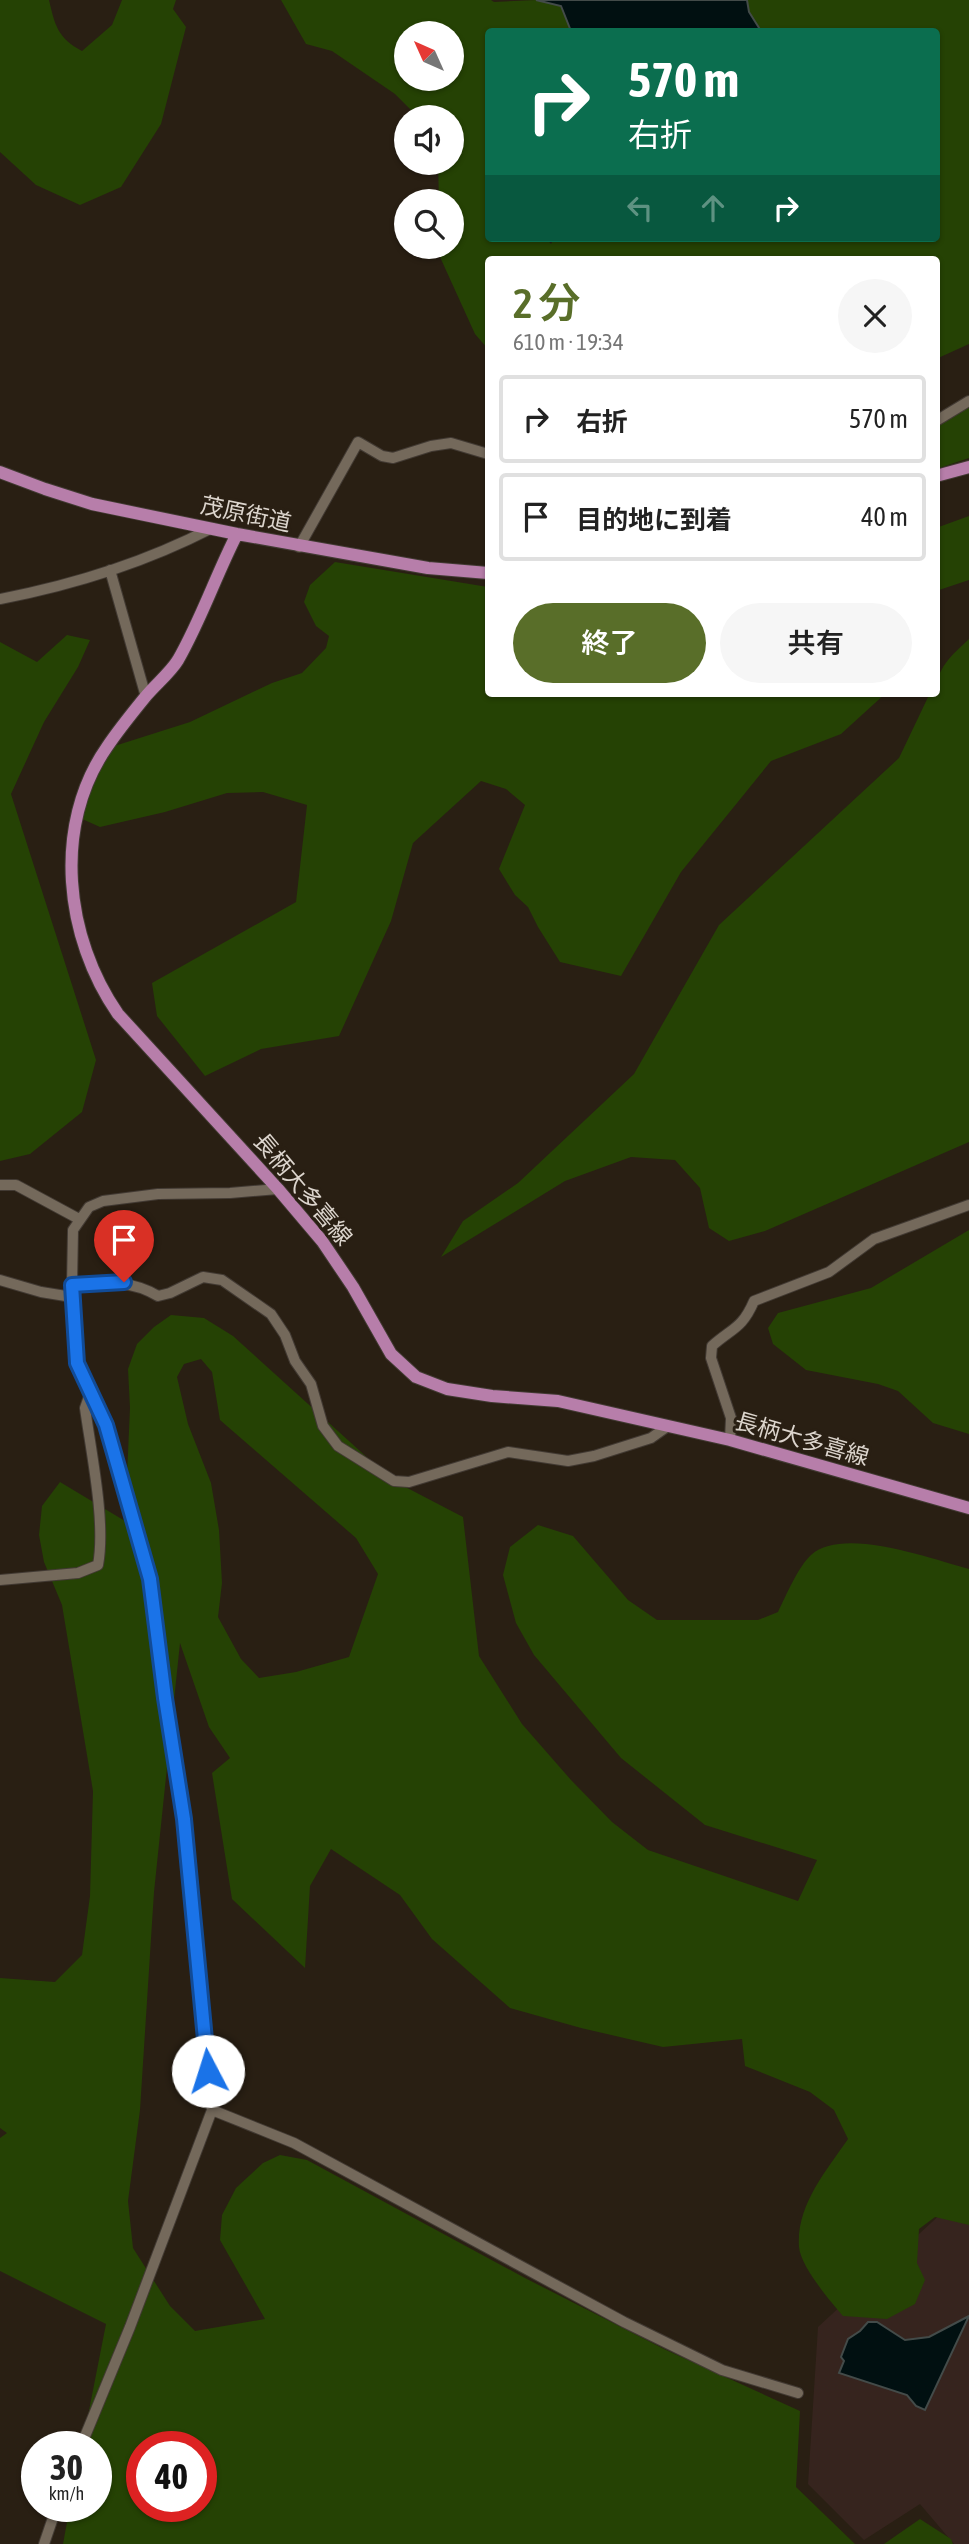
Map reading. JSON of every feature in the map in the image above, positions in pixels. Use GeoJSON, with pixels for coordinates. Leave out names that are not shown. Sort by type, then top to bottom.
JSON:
{"type":"FeatureCollection","features":[{"type":"Feature","properties":{"kind":"main road"},"geometry":{"type":"LineString","coordinates":[[940,475],[969,467]]}},
{"type":"Feature","properties":{"kind":"main road","name":"茂原街道"},"geometry":{"type":"LineString","coordinates":[[0,472],[92,504],[299,547],[428,568],[485,573]]}},
{"type":"Feature","properties":{"kind":"main road","name":"長柄大多喜線"},"geometry":{"type":"LineString","coordinates":[[237,534],[177,662],[146,696],[107,747],[94,768],[77,816],[72,854],[72,882],[80,934],[102,990],[118,1014],[322,1241],[353,1287],[391,1354],[416,1377],[447,1390],[558,1401],[730,1440],[969,1508]]}},
{"type":"Feature","properties":{"kind":"street"},"geometry":{"type":"LineString","coordinates":[[940,419],[969,401]]}},
{"type":"Feature","properties":{"kind":"street"},"geometry":{"type":"LineString","coordinates":[[299,547],[358,442],[382,456],[393,458],[431,446],[451,443],[485,453]]}},
{"type":"Feature","properties":{"kind":"street"},"geometry":{"type":"LineString","coordinates":[[0,599],[110,570],[170,550],[212,528]]}},
{"type":"Feature","properties":{"kind":"street"},"geometry":{"type":"LineString","coordinates":[[110,570],[146,696]]}},
{"type":"Feature","properties":{"kind":"street"},"geometry":{"type":"LineString","coordinates":[[0,1185],[16,1185],[79,1220]]}},
{"type":"Feature","properties":{"kind":"street"},"geometry":{"type":"LineString","coordinates":[[86,2431],[139,2302],[212,2110],[184,1819],[150,1579],[106,1425],[77,1363],[72,1297],[73,1230],[89,1207],[103,1201],[158,1194],[278,1189]]}},
{"type":"Feature","properties":{"kind":"street"},"geometry":{"type":"LineString","coordinates":[[730,1440],[731,1418],[711,1358],[712,1346],[747,1318],[754,1301],[829,1272],[874,1239],[969,1205]]}},
{"type":"Feature","properties":{"kind":"street"},"geometry":{"type":"LineString","coordinates":[[72,1285],[124,1282],[143,1287],[158,1296],[203,1277],[222,1280],[271,1314],[285,1335],[295,1361],[311,1384],[323,1426],[338,1446],[394,1481],[409,1482],[508,1452],[568,1461],[594,1456],[652,1438],[668,1426]]}},
{"type":"Feature","properties":{"kind":"street"},"geometry":{"type":"LineString","coordinates":[[0,1280],[41,1292],[72,1297]]}},
{"type":"Feature","properties":{"kind":"street"},"geometry":{"type":"LineString","coordinates":[[0,1580],[78,1573],[98,1565],[101,1549],[99,1516],[85,1408],[91,1391]]}},
{"type":"Feature","properties":{"kind":"street"},"geometry":{"type":"LineString","coordinates":[[212,2110],[294,2143],[624,2322],[722,2370],[798,2393]]}},
{"type":"Feature","properties":{"kind":"street"},"geometry":{"type":"LineString","coordinates":[[44,2544],[52,2522]]}},
{"type":"Feature","properties":{"kind":"shaded area"},"geometry":{"type":"Polygon","coordinates":[[[536,0],[747,0],[749,12],[759,28],[570,28],[561,6],[536,0]]]}},
{"type":"Feature","properties":{"kind":"shaded area"},"geometry":{"type":"Polygon","coordinates":[[[969,2188],[969,2544],[954,2544],[920,2504],[864,2540],[808,2484],[818,2327],[969,2188]]]}},
{"type":"Feature","properties":{"kind":"shaded area"},"geometry":{"type":"Polygon","coordinates":[[[969,2316],[925,2410],[916,2406],[907,2395],[839,2373],[844,2361],[841,2357],[848,2339],[868,2322],[877,2322],[905,2340],[929,2337],[969,2316]]]}},
{"type":"Feature","properties":{"kind":"green space"},"geometry":{"type":"Polygon","coordinates":[[[0,0],[49,0],[59,30],[82,51],[112,25],[122,0],[176,0],[173,9],[186,27],[161,124],[121,187],[80,205],[36,185],[0,152],[0,0]]]}},
{"type":"Feature","properties":{"kind":"green space"},"geometry":{"type":"Polygon","coordinates":[[[281,0],[536,0],[561,6],[570,28],[485,28],[485,242],[940,242],[940,28],[759,28],[749,12],[747,0],[969,0],[969,344],[940,357],[940,256],[485,256],[485,346],[475,334],[441,259],[464,259],[464,189],[439,189],[438,175],[464,175],[464,105],[406,105],[395,94],[332,51],[306,44],[281,0]]]}},
{"type":"Feature","properties":{"kind":"green space"},"geometry":{"type":"Polygon","coordinates":[[[969,397],[969,458],[940,468],[940,419],[969,397]]]}},
{"type":"Feature","properties":{"kind":"green space"},"geometry":{"type":"Polygon","coordinates":[[[969,516],[969,580],[940,590],[940,527],[969,516]]]}},
{"type":"Feature","properties":{"kind":"green space"},"geometry":{"type":"Polygon","coordinates":[[[335,562],[485,587],[485,697],[882,697],[841,734],[771,761],[681,872],[621,976],[560,962],[528,907],[515,895],[499,869],[525,805],[506,789],[481,781],[413,843],[391,921],[339,1036],[261,1049],[205,1076],[157,1016],[152,983],[296,902],[307,805],[263,792],[227,793],[165,812],[100,827],[80,818],[105,749],[190,722],[272,683],[302,673],[326,648],[329,636],[316,626],[304,602],[310,585],[335,562]]]}},
{"type":"Feature","properties":{"kind":"green space"},"geometry":{"type":"Polygon","coordinates":[[[67,635],[90,640],[78,667],[44,722],[11,794],[96,1060],[82,1112],[30,1154],[0,1161],[0,642],[37,662],[67,635]]]}},
{"type":"Feature","properties":{"kind":"green space"},"geometry":{"type":"Polygon","coordinates":[[[969,639],[969,1142],[765,1231],[729,1241],[709,1228],[700,1188],[675,1160],[631,1157],[565,1181],[441,1257],[463,1221],[518,1183],[634,1074],[719,925],[899,758],[928,697],[940,697],[940,674],[951,657],[969,639]]]}},
{"type":"Feature","properties":{"kind":"green space"},"geometry":{"type":"Polygon","coordinates":[[[969,1230],[969,1434],[933,1423],[898,1391],[878,1384],[806,1370],[773,1344],[768,1328],[778,1313],[871,1288],[969,1230]]]}},
{"type":"Feature","properties":{"kind":"green space"},"geometry":{"type":"Polygon","coordinates":[[[171,1315],[204,1318],[233,1336],[392,1480],[463,1517],[479,1656],[522,1724],[612,1822],[648,1850],[798,1901],[817,1860],[705,1825],[621,1758],[534,1655],[516,1623],[503,1575],[510,1547],[538,1525],[573,1536],[628,1600],[657,1620],[758,1620],[778,1612],[806,1560],[825,1547],[865,1544],[888,1547],[969,1569],[969,2225],[935,2217],[919,2229],[917,2263],[925,2280],[915,2304],[887,2319],[843,2316],[817,2283],[801,2255],[799,2232],[807,2203],[848,2139],[834,2110],[810,2092],[745,2066],[742,2039],[663,2047],[510,2008],[432,1939],[400,1895],[331,1849],[310,1886],[305,1968],[232,1899],[212,1773],[230,1758],[209,1727],[180,1643],[154,1892],[140,2110],[128,2201],[133,2248],[170,2306],[195,2331],[265,2319],[220,2240],[222,2215],[236,2188],[263,2163],[280,2155],[307,2160],[525,2278],[666,2350],[800,2411],[796,2487],[855,2544],[63,2544],[67,2522],[112,2522],[112,2431],[85,2431],[106,2324],[0,2271],[0,2138],[7,2133],[0,2128],[0,1978],[55,1982],[82,1955],[90,1896],[93,1791],[62,1605],[44,1562],[39,1535],[42,1506],[60,1482],[125,1521],[130,1408],[128,1369],[137,1344],[171,1315]],[[201,1359],[184,1364],[177,1377],[188,1424],[211,1483],[219,1530],[222,1583],[218,1617],[241,1659],[259,1678],[296,1672],[349,1657],[378,1574],[356,1538],[220,1420],[212,1372],[201,1359]]]}},
{"type":"Feature","properties":{"kind":"green space"},"geometry":{"type":"Polygon","coordinates":[[[920,2519],[951,2539],[953,2544],[884,2544],[920,2519]]]}},
{"type":"Feature","properties":{"kind":"route"},"geometry":{"type":"LineString","coordinates":[[124,1282],[72,1285],[74,1343],[77,1363],[106,1425],[150,1579],[184,1819],[208,2071]]}}]}
